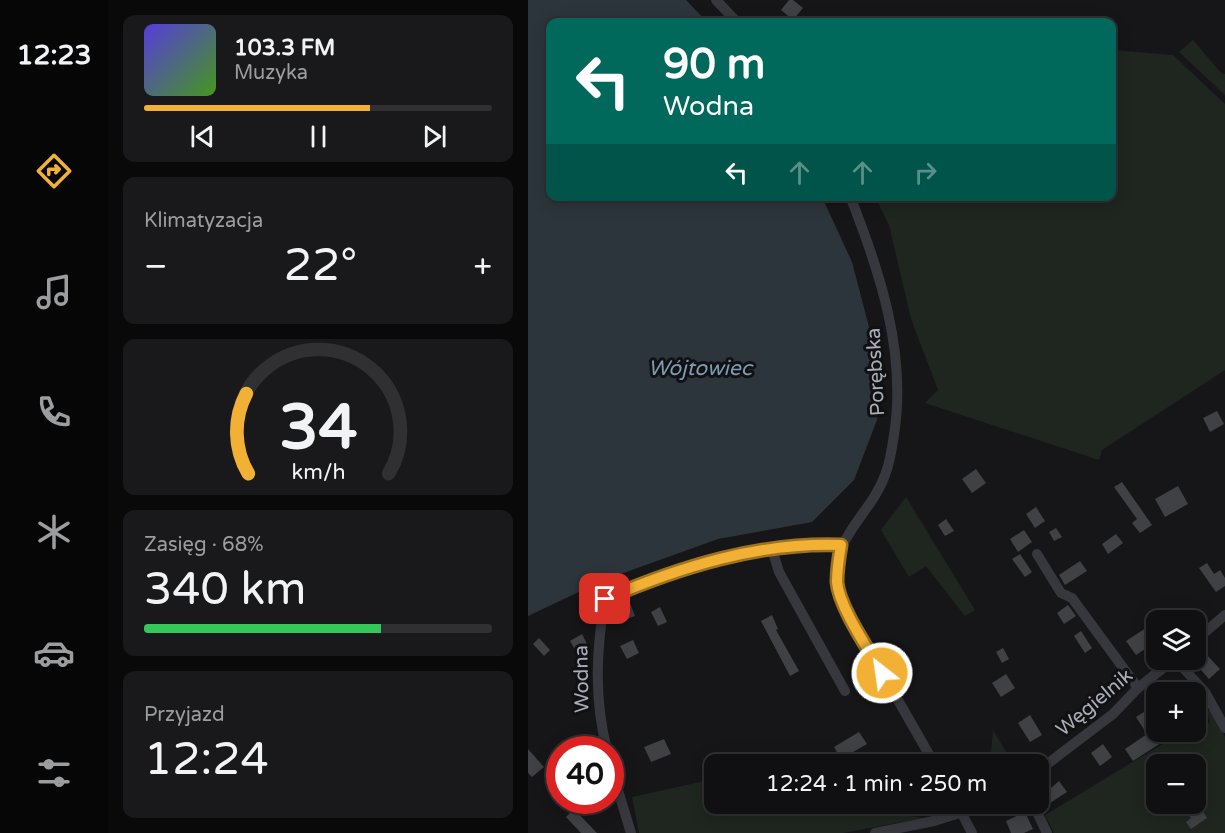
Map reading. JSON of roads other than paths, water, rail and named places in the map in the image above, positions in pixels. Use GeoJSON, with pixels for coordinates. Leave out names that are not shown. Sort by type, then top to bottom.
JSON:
{"type":"FeatureCollection","features":[{"type":"Feature","properties":{"kind":"street"},"geometry":{"type":"LineString","coordinates":[[716,0],[733,18]]}},
{"type":"Feature","properties":{"kind":"street","name":"Porębska"},"geometry":{"type":"LineString","coordinates":[[852,201],[870,249],[892,328],[898,408],[885,476],[869,506],[841,545],[837,584],[849,616],[929,754]]}},
{"type":"Feature","properties":{"kind":"street","name":"Wodna"},"geometry":{"type":"LineString","coordinates":[[603,736],[600,724],[597,674],[598,639],[605,599],[694,564],[772,549],[814,544],[841,545]]}},
{"type":"Feature","properties":{"kind":"street"},"geometry":{"type":"LineString","coordinates":[[772,549],[779,572],[845,691]]}},
{"type":"Feature","properties":{"kind":"street"},"geometry":{"type":"LineString","coordinates":[[1037,554],[1061,593],[1072,598],[1138,688]]}},
{"type":"Feature","properties":{"kind":"street"},"geometry":{"type":"LineString","coordinates":[[1206,631],[1225,615]]}},
{"type":"Feature","properties":{"kind":"street","name":"Węgielnik"},"geometry":{"type":"LineString","coordinates":[[1049,763],[1113,714],[1138,688],[1161,670]]}},
{"type":"Feature","properties":{"kind":"street"},"geometry":{"type":"LineString","coordinates":[[1184,670],[1205,692],[1225,728]]}},
{"type":"Feature","properties":{"kind":"street"},"geometry":{"type":"LineString","coordinates":[[624,810],[631,833]]}},
{"type":"Feature","properties":{"kind":"street"},"geometry":{"type":"LineString","coordinates":[[875,833],[942,814]]}},
{"type":"Feature","properties":{"kind":"street"},"geometry":{"type":"LineString","coordinates":[[962,814],[972,833]]}},
{"type":"Feature","properties":{"kind":"street"},"geometry":{"type":"LineString","coordinates":[[1038,814],[1047,833]]}},
{"type":"Feature","properties":{"kind":"water","name":"Wójtowiec"},"geometry":{"type":"Polygon","coordinates":[[[528,0],[686,0],[703,18],[546,18],[546,201],[824,201],[852,262],[875,350],[877,420],[854,480],[812,522],[718,539],[604,580],[528,616],[528,0]]]}}]}
